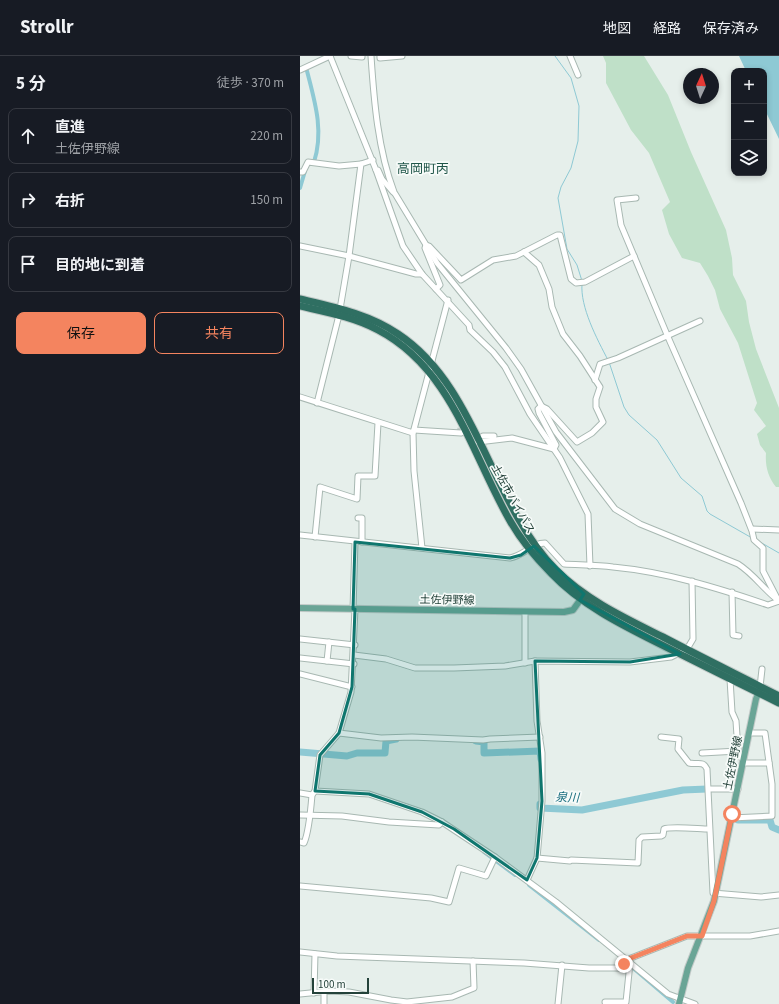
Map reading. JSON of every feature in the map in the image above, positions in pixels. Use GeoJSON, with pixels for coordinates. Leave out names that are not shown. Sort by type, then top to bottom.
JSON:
{"type":"FeatureCollection","features":[{"type":"Feature","properties":{"kind":"highway","name":"土佐市バイパス"},"geometry":{"type":"LineString","coordinates":[[300,299],[339,312],[377,330],[408,350],[444,379],[458,401],[532,547]]}},
{"type":"Feature","properties":{"kind":"highway","name":"土佐市バイパス"},"geometry":{"type":"LineString","coordinates":[[300,306],[339,312]]}},
{"type":"Feature","properties":{"kind":"highway","name":"土佐市バイパス"},"geometry":{"type":"LineString","coordinates":[[430,367],[466,431],[509,520],[560,583],[621,624],[730,679],[779,696]]}},
{"type":"Feature","properties":{"kind":"highway","name":"土佐市バイパス"},"geometry":{"type":"LineString","coordinates":[[582,597],[687,650],[759,690],[779,704]]}},
{"type":"Feature","properties":{"kind":"main road","name":"土佐伊野線"},"geometry":{"type":"LineString","coordinates":[[300,608],[525,612],[570,611],[575,608],[582,597]]}},
{"type":"Feature","properties":{"kind":"main road","name":"土佐伊野線"},"geometry":{"type":"LineString","coordinates":[[680,1002],[688,968],[702,936],[716,894],[759,690]]}},
{"type":"Feature","properties":{"kind":"street"},"geometry":{"type":"LineString","coordinates":[[300,70],[330,56],[373,160],[399,238],[422,274],[470,325],[470,330],[497,357],[512,378],[530,414],[554,449],[588,514],[590,566]]}},
{"type":"Feature","properties":{"kind":"street"},"geometry":{"type":"LineString","coordinates":[[351,56],[362,58],[362,56]]}},
{"type":"Feature","properties":{"kind":"street"},"geometry":{"type":"LineString","coordinates":[[371,56],[381,142],[394,192]]}},
{"type":"Feature","properties":{"kind":"street"},"geometry":{"type":"LineString","coordinates":[[380,56],[380,58],[402,56]]}},
{"type":"Feature","properties":{"kind":"street"},"geometry":{"type":"LineString","coordinates":[[570,56],[578,75]]}},
{"type":"Feature","properties":{"kind":"street"},"geometry":{"type":"LineString","coordinates":[[300,172],[303,172],[308,162],[339,166],[361,164],[373,160]]}},
{"type":"Feature","properties":{"kind":"street"},"geometry":{"type":"LineString","coordinates":[[317,403],[339,312],[350,256],[361,164]]}},
{"type":"Feature","properties":{"kind":"street"},"geometry":{"type":"LineString","coordinates":[[376,170],[378,170],[382,179],[394,192],[437,263],[506,348],[521,369],[541,406],[574,457],[615,509],[640,524],[738,564],[750,572],[764,590],[779,601]]}},
{"type":"Feature","properties":{"kind":"street"},"geometry":{"type":"LineString","coordinates":[[636,198],[617,200],[621,225],[752,529],[754,538],[763,548],[763,571],[779,601]]}},
{"type":"Feature","properties":{"kind":"street"},"geometry":{"type":"LineString","coordinates":[[426,245],[429,246],[449,265],[461,280],[493,260],[516,256],[560,235],[572,279],[576,283],[583,283],[634,256]]}},
{"type":"Feature","properties":{"kind":"street"},"geometry":{"type":"LineString","coordinates":[[426,245],[425,248],[440,285],[436,289]]}},
{"type":"Feature","properties":{"kind":"street"},"geometry":{"type":"LineString","coordinates":[[300,246],[350,256],[422,274]]}},
{"type":"Feature","properties":{"kind":"street"},"geometry":{"type":"LineString","coordinates":[[524,252],[539,265],[549,289],[557,322],[563,334],[580,356],[600,387],[596,406],[603,422],[592,433],[580,441],[574,440],[547,409],[541,406]]}},
{"type":"Feature","properties":{"kind":"street"},"geometry":{"type":"LineString","coordinates":[[422,548],[414,471],[414,432],[448,300]]}},
{"type":"Feature","properties":{"kind":"street"},"geometry":{"type":"LineString","coordinates":[[595,380],[600,364],[668,337],[700,321]]}},
{"type":"Feature","properties":{"kind":"street"},"geometry":{"type":"LineString","coordinates":[[300,397],[414,432],[462,433],[466,431]]}},
{"type":"Feature","properties":{"kind":"street"},"geometry":{"type":"LineString","coordinates":[[541,406],[538,409],[539,414],[556,445],[554,449]]}},
{"type":"Feature","properties":{"kind":"street"},"geometry":{"type":"LineString","coordinates":[[315,537],[320,487],[356,499],[358,476],[375,476],[378,422]]}},
{"type":"Feature","properties":{"kind":"street"},"geometry":{"type":"LineString","coordinates":[[428,432],[447,428],[457,430]]}},
{"type":"Feature","properties":{"kind":"street"},"geometry":{"type":"LineString","coordinates":[[483,436],[506,435],[554,449]]}},
{"type":"Feature","properties":{"kind":"street"},"geometry":{"type":"LineString","coordinates":[[478,442],[512,438]]}},
{"type":"Feature","properties":{"kind":"street"},"geometry":{"type":"LineString","coordinates":[[358,518],[362,518],[362,542]]}},
{"type":"Feature","properties":{"kind":"street"},"geometry":{"type":"LineString","coordinates":[[752,529],[779,530]]}},
{"type":"Feature","properties":{"kind":"street"},"geometry":{"type":"LineString","coordinates":[[300,536],[510,558],[521,556],[539,543],[546,543],[564,564],[614,567],[692,581],[732,592],[768,605],[779,601]]}},
{"type":"Feature","properties":{"kind":"street"},"geometry":{"type":"LineString","coordinates":[[300,848],[302,842],[307,836],[313,793],[321,754],[339,733],[352,687],[355,645],[355,542]]}},
{"type":"Feature","properties":{"kind":"street"},"geometry":{"type":"LineString","coordinates":[[354,655],[386,659],[406,667],[415,668],[454,668],[535,661],[630,662],[671,657],[687,650],[693,639],[692,581]]}},
{"type":"Feature","properties":{"kind":"street"},"geometry":{"type":"LineString","coordinates":[[732,592],[733,635],[739,636]]}},
{"type":"Feature","properties":{"kind":"street"},"geometry":{"type":"LineString","coordinates":[[753,600],[757,607]]}},
{"type":"Feature","properties":{"kind":"street"},"geometry":{"type":"LineString","coordinates":[[525,612],[525,663]]}},
{"type":"Feature","properties":{"kind":"street"},"geometry":{"type":"LineString","coordinates":[[300,637],[355,645]]}},
{"type":"Feature","properties":{"kind":"street"},"geometry":{"type":"LineString","coordinates":[[327,661],[329,642]]}},
{"type":"Feature","properties":{"kind":"street"},"geometry":{"type":"LineString","coordinates":[[300,658],[354,664]]}},
{"type":"Feature","properties":{"kind":"street"},"geometry":{"type":"LineString","coordinates":[[527,880],[537,858],[542,801],[535,661]]}},
{"type":"Feature","properties":{"kind":"street"},"geometry":{"type":"LineString","coordinates":[[759,690],[762,668]]}},
{"type":"Feature","properties":{"kind":"street"},"geometry":{"type":"LineString","coordinates":[[300,674],[352,687]]}},
{"type":"Feature","properties":{"kind":"street"},"geometry":{"type":"LineString","coordinates":[[730,679],[732,712],[736,721],[738,751],[743,762],[769,763]]}},
{"type":"Feature","properties":{"kind":"street"},"geometry":{"type":"LineString","coordinates":[[339,733],[381,738],[412,737],[483,740],[540,737]]}},
{"type":"Feature","properties":{"kind":"street"},"geometry":{"type":"LineString","coordinates":[[731,818],[772,816],[772,784],[765,733],[749,733]]}},
{"type":"Feature","properties":{"kind":"street"},"geometry":{"type":"LineString","coordinates":[[661,737],[679,739],[678,749],[689,763],[701,763],[705,765],[707,769],[709,789],[711,886],[713,893],[761,897],[779,895]]}},
{"type":"Feature","properties":{"kind":"street"},"geometry":{"type":"LineString","coordinates":[[702,753],[738,751]]}},
{"type":"Feature","properties":{"kind":"street"},"geometry":{"type":"LineString","coordinates":[[709,789],[738,789]]}},
{"type":"Feature","properties":{"kind":"street"},"geometry":{"type":"LineString","coordinates":[[300,793],[369,794],[415,810],[441,823],[527,880],[627,963],[668,994],[680,1002],[695,1004]]}},
{"type":"Feature","properties":{"kind":"street"},"geometry":{"type":"LineString","coordinates":[[300,815],[342,816],[389,822],[441,823]]}},
{"type":"Feature","properties":{"kind":"street"},"geometry":{"type":"LineString","coordinates":[[537,858],[570,862],[571,860],[638,863],[639,840],[642,837],[661,836],[663,835],[664,829],[668,827],[678,829],[709,829]]}},
{"type":"Feature","properties":{"kind":"street"},"geometry":{"type":"LineString","coordinates":[[300,886],[430,898],[449,902],[459,868],[486,876],[494,859]]}},
{"type":"Feature","properties":{"kind":"street"},"geometry":{"type":"LineString","coordinates":[[300,952],[400,959],[562,965],[589,968],[620,968],[627,963],[687,936],[750,936],[779,931]]}},
{"type":"Feature","properties":{"kind":"street"},"geometry":{"type":"LineString","coordinates":[[314,993],[315,954]]}},
{"type":"Feature","properties":{"kind":"street"},"geometry":{"type":"LineString","coordinates":[[300,994],[350,992],[399,1002],[452,997],[474,988],[473,961]]}},
{"type":"Feature","properties":{"kind":"street"},"geometry":{"type":"LineString","coordinates":[[605,1002],[626,1002],[627,963]]}},
{"type":"Feature","properties":{"kind":"street"},"geometry":{"type":"LineString","coordinates":[[558,1004],[562,965]]}},
{"type":"Feature","properties":{"kind":"street"},"geometry":{"type":"LineString","coordinates":[[324,992],[324,1004]]}},
{"type":"Feature","properties":{"kind":"highlighted area"},"geometry":{"type":"Polygon","coordinates":[[[355,542],[510,558],[521,555],[534,546],[584,594],[580,600],[680,654],[630,662],[535,661],[542,801],[537,858],[527,880],[454,829],[422,812],[369,794],[315,791],[320,755],[339,733],[352,687],[355,609],[353,609],[355,542]]]}},
{"type":"Feature","properties":{"kind":"green space"},"geometry":{"type":"Polygon","coordinates":[[[603,56],[644,56],[668,95],[691,152],[726,230],[732,258],[733,275],[746,301],[749,322],[756,349],[779,408],[779,487],[776,487],[769,475],[766,462],[766,453],[760,445],[757,434],[766,426],[754,410],[757,403],[738,343],[720,309],[715,290],[700,263],[682,258],[669,234],[662,210],[670,202],[649,153],[631,130],[606,83],[606,63],[603,56]]]}},
{"type":"Feature","properties":{"kind":"water"},"geometry":{"type":"Polygon","coordinates":[[[739,56],[779,56],[779,139],[767,114],[767,68],[745,68],[739,56]]]}},
{"type":"Feature","properties":{"kind":"waterway"},"geometry":{"type":"LineString","coordinates":[[555,56],[571,78],[579,106],[578,141],[571,168],[561,187],[558,198],[567,249],[577,265],[582,281]]}},
{"type":"Feature","properties":{"kind":"waterway"},"geometry":{"type":"LineString","coordinates":[[307,71],[315,105],[318,128],[317,150],[314,162]]}},
{"type":"Feature","properties":{"kind":"waterway"},"geometry":{"type":"LineString","coordinates":[[300,188],[305,171]]}},
{"type":"Feature","properties":{"kind":"waterway"},"geometry":{"type":"LineString","coordinates":[[582,284],[582,293],[586,313],[594,333],[608,360]]}},
{"type":"Feature","properties":{"kind":"waterway"},"geometry":{"type":"LineString","coordinates":[[609,362],[624,407],[629,415],[657,440],[681,478],[702,496],[707,511],[752,538]]}},
{"type":"Feature","properties":{"kind":"waterway"},"geometry":{"type":"LineString","coordinates":[[760,542],[779,553]]}},
{"type":"Feature","properties":{"kind":"waterway","name":"泉川"},"geometry":{"type":"LineString","coordinates":[[300,752],[347,756],[357,753],[385,753],[386,741],[396,739]]}},
{"type":"Feature","properties":{"kind":"waterway","name":"泉川"},"geometry":{"type":"LineString","coordinates":[[476,741],[484,742],[484,753],[540,751],[541,759]]}},
{"type":"Feature","properties":{"kind":"waterway","name":"泉川"},"geometry":{"type":"LineString","coordinates":[[540,804],[540,808],[582,810],[683,790],[707,789]]}},
{"type":"Feature","properties":{"kind":"waterway","name":"泉川"},"geometry":{"type":"LineString","coordinates":[[738,820],[770,820],[772,827],[779,830]]}},
{"type":"Feature","properties":{"kind":"waterway"},"geometry":{"type":"LineString","coordinates":[[484,852],[515,875]]}},
{"type":"Feature","properties":{"kind":"waterway"},"geometry":{"type":"LineString","coordinates":[[529,885],[599,940]]}},
{"type":"Feature","properties":{"kind":"waterway"},"geometry":{"type":"LineString","coordinates":[[632,967],[673,1002]]}},
{"type":"Feature","properties":{"kind":"tunnel"},"geometry":{"type":"LineString","coordinates":[[457,430],[478,435]]}},
{"type":"Feature","properties":{"kind":"district","name":"高岡町丙"},"geometry":{"type":"Point","coordinates":[423,169]}},
{"type":"Feature","properties":{"kind":"route"},"geometry":{"type":"LineString","coordinates":[[624,964],[631,958],[687,936],[702,936],[716,894],[732,814]]}}]}
